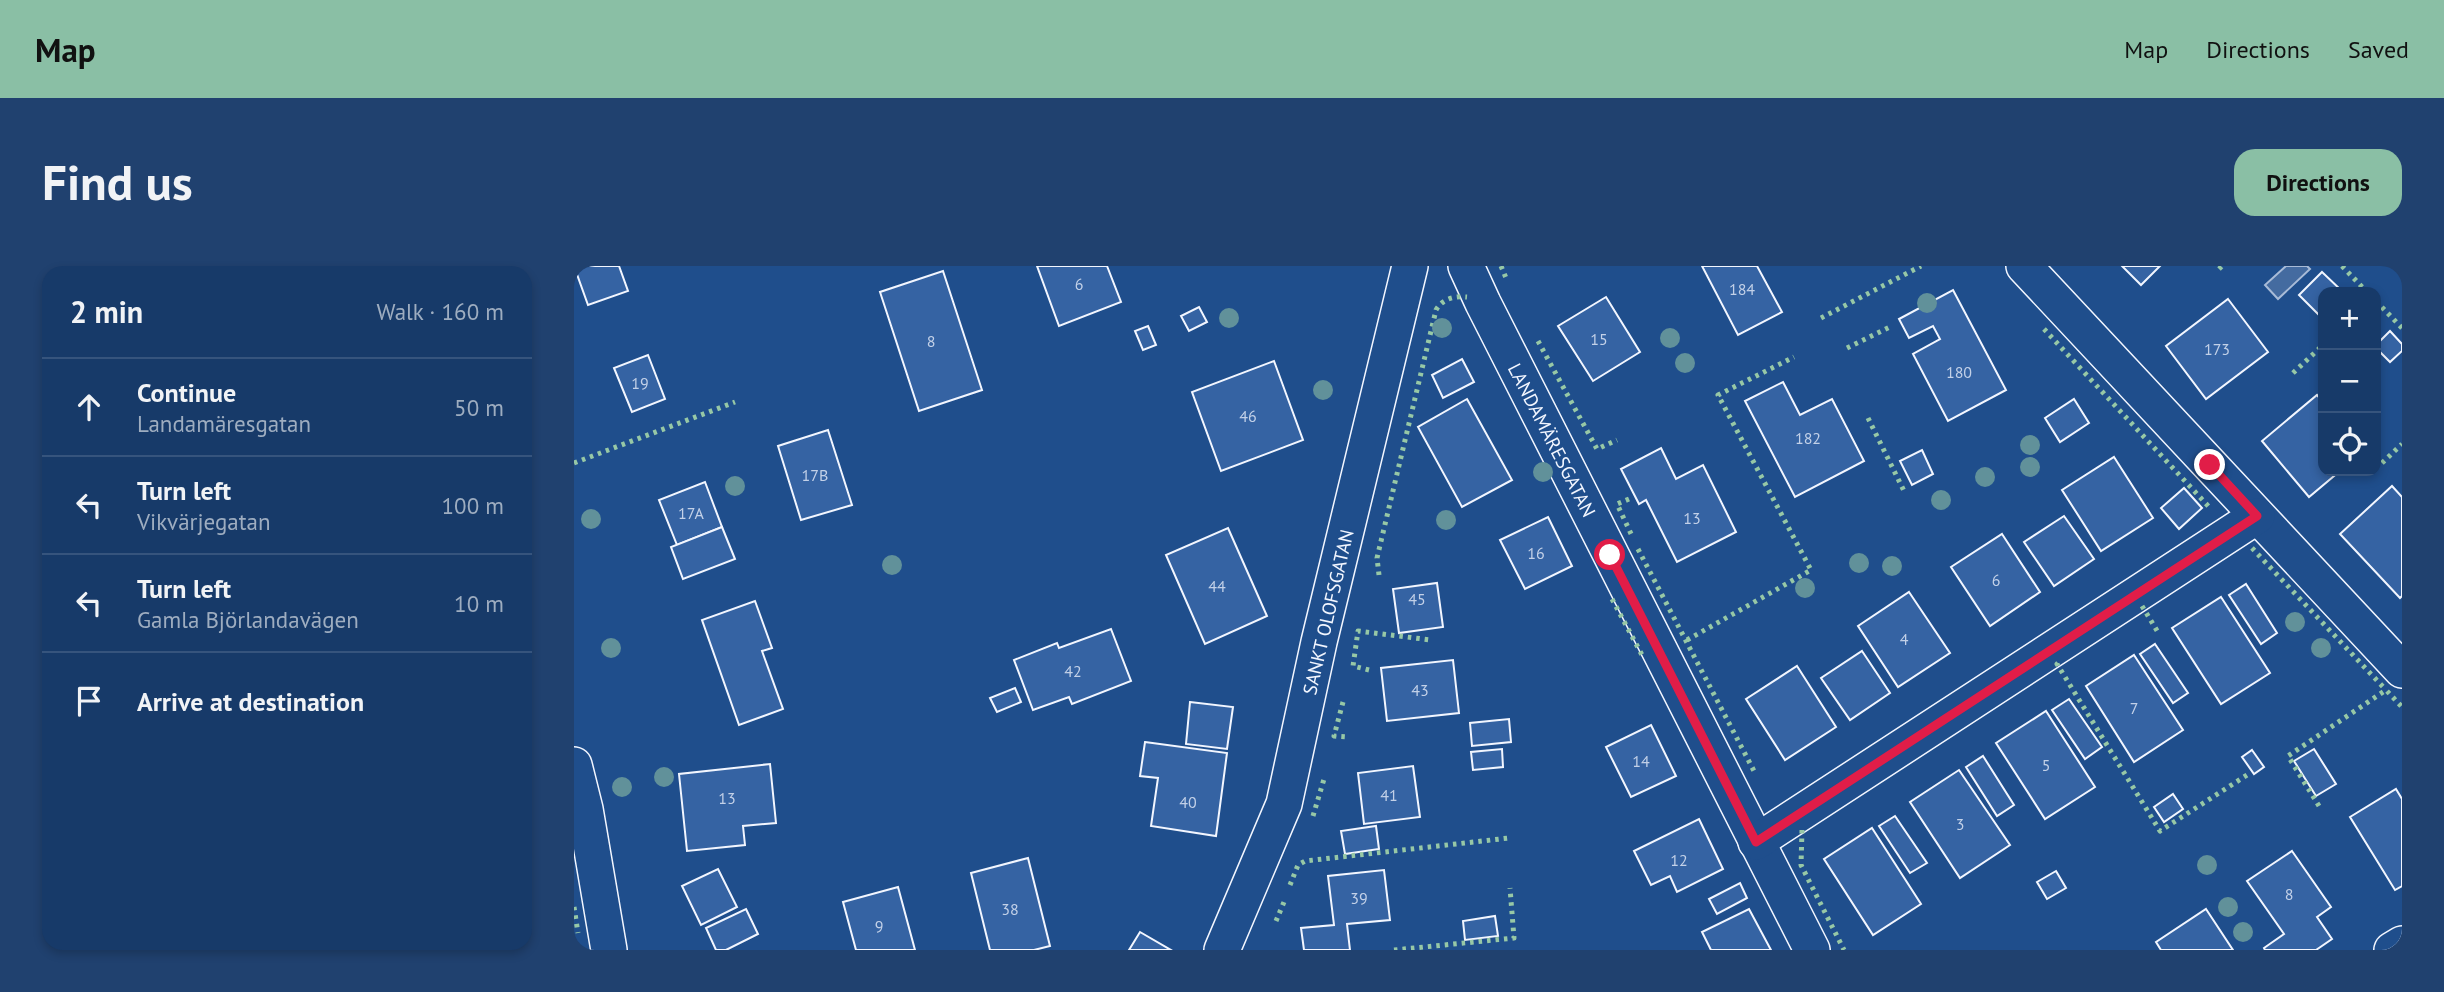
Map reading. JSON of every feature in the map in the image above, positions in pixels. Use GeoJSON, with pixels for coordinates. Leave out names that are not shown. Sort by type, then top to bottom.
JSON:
{"type":"FeatureCollection","features":[{"type":"Feature","properties":{"kind":"street","name":"SANKT OLOFSGATAN"},"geometry":{"type":"LineString","coordinates":[[1222,950],[1284,804],[1319,642],[1410,266]]}},
{"type":"Feature","properties":{"kind":"street","name":"LANDAMÄRESGATAN"},"geometry":{"type":"LineString","coordinates":[[1466,266],[1482,303],[1812,950]]}},
{"type":"Feature","properties":{"kind":"street"},"geometry":{"type":"LineString","coordinates":[[2024,266],[2402,670]]}},
{"type":"Feature","properties":{"kind":"street"},"geometry":{"type":"LineString","coordinates":[[1756,842],[2257,516]]}},
{"type":"Feature","properties":{"kind":"street"},"geometry":{"type":"LineString","coordinates":[[574,765],[585,810],[609,950]]}},
{"type":"Feature","properties":{"kind":"street"},"geometry":{"type":"LineString","coordinates":[[2392,950],[2402,944]]}},
{"type":"Feature","properties":{"kind":"water"},"geometry":{"type":"Polygon","coordinates":[[[2286,266],[2307,266],[2310,269],[2278,299],[2265,285],[2286,266]]]}},
{"type":"Feature","properties":{"kind":"building"},"geometry":{"type":"Polygon","coordinates":[[[574,266],[619,266],[628,291],[588,305],[574,266]]]}},
{"type":"Feature","properties":{"kind":"building"},"geometry":{"type":"Polygon","coordinates":[[[1037,266],[1107,266],[1121,302],[1059,326],[1037,266]]]}},
{"type":"Feature","properties":{"kind":"building"},"geometry":{"type":"Polygon","coordinates":[[[1702,266],[1757,266],[1782,312],[1738,335],[1702,266]]]}},
{"type":"Feature","properties":{"kind":"building"},"geometry":{"type":"Polygon","coordinates":[[[2122,266],[2160,266],[2141,285],[2122,266]]]}},
{"type":"Feature","properties":{"kind":"building"},"geometry":{"type":"Polygon","coordinates":[[[943,271],[982,390],[919,411],[880,292],[943,271]]]}},
{"type":"Feature","properties":{"kind":"building"},"geometry":{"type":"Polygon","coordinates":[[[2322,272],[2338,287],[2318,287],[2318,314],[2299,295],[2322,272]]]}},
{"type":"Feature","properties":{"kind":"building"},"geometry":{"type":"Polygon","coordinates":[[[1953,290],[2006,390],[1948,421],[1913,354],[1940,339],[1933,326],[1909,338],[1899,319],[1953,290]]]}},
{"type":"Feature","properties":{"kind":"building"},"geometry":{"type":"Polygon","coordinates":[[[1606,297],[1640,352],[1593,381],[1558,326],[1606,297]]]}},
{"type":"Feature","properties":{"kind":"building"},"geometry":{"type":"Polygon","coordinates":[[[2228,299],[2268,352],[2206,399],[2166,346],[2228,299]]]}},
{"type":"Feature","properties":{"kind":"building"},"geometry":{"type":"Polygon","coordinates":[[[1199,307],[1207,322],[1189,331],[1181,316],[1199,307]]]}},
{"type":"Feature","properties":{"kind":"building"},"geometry":{"type":"Polygon","coordinates":[[[1148,326],[1156,345],[1143,350],[1135,331],[1148,326]]]}},
{"type":"Feature","properties":{"kind":"building"},"geometry":{"type":"Polygon","coordinates":[[[2390,331],[2402,344],[2402,351],[2390,362],[2381,353],[2381,340],[2390,331]]]}},
{"type":"Feature","properties":{"kind":"building"},"geometry":{"type":"Polygon","coordinates":[[[648,355],[665,399],[632,412],[614,368],[648,355]]]}},
{"type":"Feature","properties":{"kind":"building"},"geometry":{"type":"Polygon","coordinates":[[[1462,359],[1474,382],[1443,398],[1432,375],[1462,359]]]}},
{"type":"Feature","properties":{"kind":"building"},"geometry":{"type":"Polygon","coordinates":[[[1274,361],[1303,440],[1221,471],[1192,392],[1274,361]]]}},
{"type":"Feature","properties":{"kind":"building"},"geometry":{"type":"Polygon","coordinates":[[[1783,382],[1800,415],[1832,399],[1864,461],[1795,497],[1745,401],[1783,382]]]}},
{"type":"Feature","properties":{"kind":"building"},"geometry":{"type":"Polygon","coordinates":[[[2317,395],[2318,476],[2334,476],[2309,497],[2262,441],[2317,395]]]}},
{"type":"Feature","properties":{"kind":"building"},"geometry":{"type":"Polygon","coordinates":[[[1467,399],[1512,480],[1462,507],[1418,427],[1467,399]]]}},
{"type":"Feature","properties":{"kind":"building"},"geometry":{"type":"Polygon","coordinates":[[[2074,399],[2089,423],[2060,442],[2045,418],[2074,399]]]}},
{"type":"Feature","properties":{"kind":"building"},"geometry":{"type":"Polygon","coordinates":[[[828,430],[852,505],[801,520],[778,446],[828,430]]]}},
{"type":"Feature","properties":{"kind":"building"},"geometry":{"type":"Polygon","coordinates":[[[1661,448],[1676,479],[1703,465],[1736,532],[1677,562],[1646,500],[1639,504],[1621,469],[1661,448]]]}},
{"type":"Feature","properties":{"kind":"building"},"geometry":{"type":"Polygon","coordinates":[[[1922,450],[1933,474],[1912,485],[1900,461],[1922,450]]]}},
{"type":"Feature","properties":{"kind":"building"},"geometry":{"type":"Polygon","coordinates":[[[2114,457],[2153,518],[2101,551],[2062,490],[2114,457]]]}},
{"type":"Feature","properties":{"kind":"building"},"geometry":{"type":"Polygon","coordinates":[[[705,482],[722,527],[677,545],[659,500],[705,482]]]}},
{"type":"Feature","properties":{"kind":"building"},"geometry":{"type":"Polygon","coordinates":[[[2392,486],[2402,497],[2400,598],[2340,534],[2392,486]]]}},
{"type":"Feature","properties":{"kind":"building"},"geometry":{"type":"Polygon","coordinates":[[[2184,488],[2202,508],[2179,529],[2161,508],[2184,488]]]}},
{"type":"Feature","properties":{"kind":"building"},"geometry":{"type":"Polygon","coordinates":[[[2064,516],[2094,559],[2054,586],[2024,542],[2064,516]]]}},
{"type":"Feature","properties":{"kind":"building"},"geometry":{"type":"Polygon","coordinates":[[[1548,517],[1572,566],[1525,589],[1500,540],[1548,517]]]}},
{"type":"Feature","properties":{"kind":"building"},"geometry":{"type":"Polygon","coordinates":[[[722,527],[735,559],[683,579],[671,547],[722,527]]]}},
{"type":"Feature","properties":{"kind":"building"},"geometry":{"type":"Polygon","coordinates":[[[1228,528],[1267,616],[1205,644],[1166,555],[1228,528]]]}},
{"type":"Feature","properties":{"kind":"building"},"geometry":{"type":"Polygon","coordinates":[[[2002,534],[2040,592],[1990,626],[1951,567],[2002,534]]]}},
{"type":"Feature","properties":{"kind":"building"},"geometry":{"type":"Polygon","coordinates":[[[1437,583],[1443,627],[1399,633],[1393,589],[1437,583]]]}},
{"type":"Feature","properties":{"kind":"building"},"geometry":{"type":"Polygon","coordinates":[[[2246,584],[2277,633],[2261,644],[2229,595],[2246,584]]]}},
{"type":"Feature","properties":{"kind":"building"},"geometry":{"type":"Polygon","coordinates":[[[1909,592],[1950,653],[1898,687],[1858,626],[1909,592]]]}},
{"type":"Feature","properties":{"kind":"building"},"geometry":{"type":"Polygon","coordinates":[[[2221,597],[2270,673],[2221,704],[2172,628],[2221,597]]]}},
{"type":"Feature","properties":{"kind":"building"},"geometry":{"type":"Polygon","coordinates":[[[755,601],[772,648],[762,651],[783,709],[739,725],[702,620],[755,601]]]}},
{"type":"Feature","properties":{"kind":"building"},"geometry":{"type":"Polygon","coordinates":[[[1111,629],[1131,681],[1072,704],[1069,697],[1033,710],[1014,660],[1057,643],[1059,648],[1111,629]]]}},
{"type":"Feature","properties":{"kind":"building"},"geometry":{"type":"Polygon","coordinates":[[[2155,644],[2188,693],[2173,703],[2140,654],[2155,644]]]}},
{"type":"Feature","properties":{"kind":"building"},"geometry":{"type":"Polygon","coordinates":[[[1862,651],[1890,693],[1850,720],[1821,678],[1862,651]]]}},
{"type":"Feature","properties":{"kind":"building"},"geometry":{"type":"Polygon","coordinates":[[[2134,655],[2183,730],[2134,762],[2086,686],[2134,655]]]}},
{"type":"Feature","properties":{"kind":"building"},"geometry":{"type":"Polygon","coordinates":[[[1453,660],[1459,713],[1387,721],[1381,668],[1453,660]]]}},
{"type":"Feature","properties":{"kind":"building"},"geometry":{"type":"Polygon","coordinates":[[[1797,666],[1836,727],[1785,760],[1746,699],[1797,666]]]}},
{"type":"Feature","properties":{"kind":"building"},"geometry":{"type":"Polygon","coordinates":[[[1015,688],[1021,702],[997,712],[990,698],[1015,688]]]}},
{"type":"Feature","properties":{"kind":"building"},"geometry":{"type":"Polygon","coordinates":[[[2069,699],[2102,747],[2085,759],[2052,710],[2069,699]]]}},
{"type":"Feature","properties":{"kind":"building"},"geometry":{"type":"Polygon","coordinates":[[[1190,702],[1233,707],[1227,749],[1186,744],[1190,702]]]}},
{"type":"Feature","properties":{"kind":"building"},"geometry":{"type":"Polygon","coordinates":[[[2046,711],[2095,787],[2045,819],[1996,743],[2046,711]]]}},
{"type":"Feature","properties":{"kind":"building"},"geometry":{"type":"Polygon","coordinates":[[[1509,719],[1511,742],[1472,746],[1470,723],[1509,719]]]}},
{"type":"Feature","properties":{"kind":"building"},"geometry":{"type":"Polygon","coordinates":[[[1651,725],[1676,776],[1631,797],[1606,747],[1651,725]]]}},
{"type":"Feature","properties":{"kind":"building"},"geometry":{"type":"Polygon","coordinates":[[[1145,742],[1227,753],[1216,836],[1151,826],[1158,778],[1140,776],[1145,742]]]}},
{"type":"Feature","properties":{"kind":"building"},"geometry":{"type":"Polygon","coordinates":[[[1502,749],[1503,767],[1473,770],[1471,752],[1502,749]]]}},
{"type":"Feature","properties":{"kind":"building"},"geometry":{"type":"Polygon","coordinates":[[[2314,749],[2336,784],[2316,796],[2294,761],[2314,749]]]}},
{"type":"Feature","properties":{"kind":"building"},"geometry":{"type":"Polygon","coordinates":[[[2252,750],[2264,767],[2254,774],[2242,757],[2252,750]]]}},
{"type":"Feature","properties":{"kind":"building"},"geometry":{"type":"Polygon","coordinates":[[[1983,756],[2014,805],[1997,816],[1966,767],[1983,756]]]}},
{"type":"Feature","properties":{"kind":"building"},"geometry":{"type":"Polygon","coordinates":[[[770,764],[776,823],[743,826],[745,845],[687,851],[679,774],[770,764]]]}},
{"type":"Feature","properties":{"kind":"building"},"geometry":{"type":"Polygon","coordinates":[[[1413,766],[1420,817],[1364,824],[1358,773],[1413,766]]]}},
{"type":"Feature","properties":{"kind":"building"},"geometry":{"type":"Polygon","coordinates":[[[1959,770],[2010,845],[1960,878],[1910,802],[1959,770]]]}},
{"type":"Feature","properties":{"kind":"building"},"geometry":{"type":"Polygon","coordinates":[[[2396,789],[2402,799],[2402,886],[2395,890],[2350,817],[2396,789]]]}},
{"type":"Feature","properties":{"kind":"building"},"geometry":{"type":"Polygon","coordinates":[[[2173,794],[2183,809],[2164,822],[2154,807],[2173,794]]]}},
{"type":"Feature","properties":{"kind":"building"},"geometry":{"type":"Polygon","coordinates":[[[1895,816],[1927,863],[1910,873],[1879,826],[1895,816]]]}},
{"type":"Feature","properties":{"kind":"building"},"geometry":{"type":"Polygon","coordinates":[[[1699,819],[1723,869],[1677,892],[1670,876],[1651,885],[1634,851],[1699,819]]]}},
{"type":"Feature","properties":{"kind":"building"},"geometry":{"type":"Polygon","coordinates":[[[1376,826],[1379,849],[1345,854],[1341,831],[1376,826]]]}},
{"type":"Feature","properties":{"kind":"building"},"geometry":{"type":"Polygon","coordinates":[[[1872,828],[1921,904],[1873,935],[1824,859],[1872,828]]]}},
{"type":"Feature","properties":{"kind":"building"},"geometry":{"type":"Polygon","coordinates":[[[2292,851],[2331,907],[2317,917],[2332,939],[2316,950],[2265,950],[2264,948],[2284,934],[2247,881],[2292,851]]]}},
{"type":"Feature","properties":{"kind":"building"},"geometry":{"type":"Polygon","coordinates":[[[1028,858],[1050,946],[1034,950],[990,950],[971,873],[1028,858]]]}},
{"type":"Feature","properties":{"kind":"building"},"geometry":{"type":"Polygon","coordinates":[[[718,869],[737,907],[701,925],[682,886],[718,869]]]}},
{"type":"Feature","properties":{"kind":"building"},"geometry":{"type":"Polygon","coordinates":[[[1384,870],[1390,920],[1347,924],[1350,950],[1304,950],[1301,928],[1334,925],[1328,876],[1384,870]]]}},
{"type":"Feature","properties":{"kind":"building"},"geometry":{"type":"Polygon","coordinates":[[[2056,871],[2066,888],[2047,899],[2037,882],[2056,871]]]}},
{"type":"Feature","properties":{"kind":"building"},"geometry":{"type":"Polygon","coordinates":[[[1740,883],[1747,898],[1717,914],[1709,899],[1740,883]]]}},
{"type":"Feature","properties":{"kind":"building"},"geometry":{"type":"Polygon","coordinates":[[[898,887],[915,950],[856,950],[843,902],[898,887]]]}},
{"type":"Feature","properties":{"kind":"building"},"geometry":{"type":"Polygon","coordinates":[[[746,909],[758,934],[726,950],[716,950],[706,928],[746,909]]]}},
{"type":"Feature","properties":{"kind":"building"},"geometry":{"type":"Polygon","coordinates":[[[1749,909],[1771,950],[1711,950],[1702,932],[1749,909]]]}},
{"type":"Feature","properties":{"kind":"building"},"geometry":{"type":"Polygon","coordinates":[[[2206,909],[2233,950],[2161,950],[2156,942],[2206,909]]]}},
{"type":"Feature","properties":{"kind":"building"},"geometry":{"type":"Polygon","coordinates":[[[1495,916],[1498,936],[1465,940],[1463,921],[1495,916]]]}},
{"type":"Feature","properties":{"kind":"building"},"geometry":{"type":"Polygon","coordinates":[[[1140,932],[1171,950],[1129,950],[1140,932]]]}},
{"type":"Feature","properties":{"kind":"hedge"},"geometry":{"type":"LineString","coordinates":[[1501,266],[1506,278]]}},
{"type":"Feature","properties":{"kind":"hedge"},"geometry":{"type":"LineString","coordinates":[[1821,318],[1921,266]]}},
{"type":"Feature","properties":{"kind":"hedge"},"geometry":{"type":"LineString","coordinates":[[2219,269],[2222,266]]}},
{"type":"Feature","properties":{"kind":"hedge"},"geometry":{"type":"LineString","coordinates":[[2342,266],[2362,287]]}},
{"type":"Feature","properties":{"kind":"hedge"},"geometry":{"type":"LineString","coordinates":[[1379,575],[1377,558],[1436,310],[1450,299],[1467,297]]}},
{"type":"Feature","properties":{"kind":"hedge"},"geometry":{"type":"LineString","coordinates":[[2381,306],[2402,328]]}},
{"type":"Feature","properties":{"kind":"hedge"},"geometry":{"type":"LineString","coordinates":[[1847,348],[1892,326]]}},
{"type":"Feature","properties":{"kind":"hedge"},"geometry":{"type":"LineString","coordinates":[[2044,329],[2210,508]]}},
{"type":"Feature","properties":{"kind":"hedge"},"geometry":{"type":"LineString","coordinates":[[1538,341],[1597,449],[1617,440]]}},
{"type":"Feature","properties":{"kind":"hedge"},"geometry":{"type":"LineString","coordinates":[[2293,373],[2318,350]]}},
{"type":"Feature","properties":{"kind":"hedge"},"geometry":{"type":"LineString","coordinates":[[1687,640],[1811,570],[1718,395],[1794,357]]}},
{"type":"Feature","properties":{"kind":"hedge"},"geometry":{"type":"LineString","coordinates":[[574,463],[735,402]]}},
{"type":"Feature","properties":{"kind":"hedge"},"geometry":{"type":"LineString","coordinates":[[1868,418],[1905,493]]}},
{"type":"Feature","properties":{"kind":"hedge"},"geometry":{"type":"LineString","coordinates":[[2382,463],[2402,444]]}},
{"type":"Feature","properties":{"kind":"hedge"},"geometry":{"type":"LineString","coordinates":[[1629,499],[1617,504],[1633,538]]}},
{"type":"Feature","properties":{"kind":"hedge"},"geometry":{"type":"LineString","coordinates":[[2252,548],[2386,690]]}},
{"type":"Feature","properties":{"kind":"hedge"},"geometry":{"type":"LineString","coordinates":[[1638,549],[1754,771]]}},
{"type":"Feature","properties":{"kind":"hedge"},"geometry":{"type":"LineString","coordinates":[[1612,599],[1642,655]]}},
{"type":"Feature","properties":{"kind":"hedge"},"geometry":{"type":"LineString","coordinates":[[2142,606],[2159,634]]}},
{"type":"Feature","properties":{"kind":"hedge"},"geometry":{"type":"LineString","coordinates":[[1369,670],[1353,666],[1358,631],[1431,640]]}},
{"type":"Feature","properties":{"kind":"hedge"},"geometry":{"type":"LineString","coordinates":[[2058,663],[2160,831],[2247,775]]}},
{"type":"Feature","properties":{"kind":"hedge"},"geometry":{"type":"LineString","coordinates":[[2319,806],[2288,756],[2386,690],[2402,707]]}},
{"type":"Feature","properties":{"kind":"hedge"},"geometry":{"type":"LineString","coordinates":[[1343,702],[1334,736],[1349,737]]}},
{"type":"Feature","properties":{"kind":"hedge"},"geometry":{"type":"LineString","coordinates":[[1313,816],[1324,779]]}},
{"type":"Feature","properties":{"kind":"hedge"},"geometry":{"type":"LineString","coordinates":[[1802,830],[1801,865],[1844,950]]}},
{"type":"Feature","properties":{"kind":"hedge"},"geometry":{"type":"LineString","coordinates":[[1290,885],[1298,865],[1305,861],[1509,838]]}},
{"type":"Feature","properties":{"kind":"hedge"},"geometry":{"type":"LineString","coordinates":[[1394,950],[1514,938],[1510,888]]}},
{"type":"Feature","properties":{"kind":"hedge"},"geometry":{"type":"LineString","coordinates":[[1276,921],[1284,902]]}},
{"type":"Feature","properties":{"kind":"hedge"},"geometry":{"type":"LineString","coordinates":[[574,907],[578,933]]}},
{"type":"Feature","properties":{"kind":"route"},"geometry":{"type":"LineString","coordinates":[[1610,555],[1756,842],[2257,516],[2210,465]]}}]}
